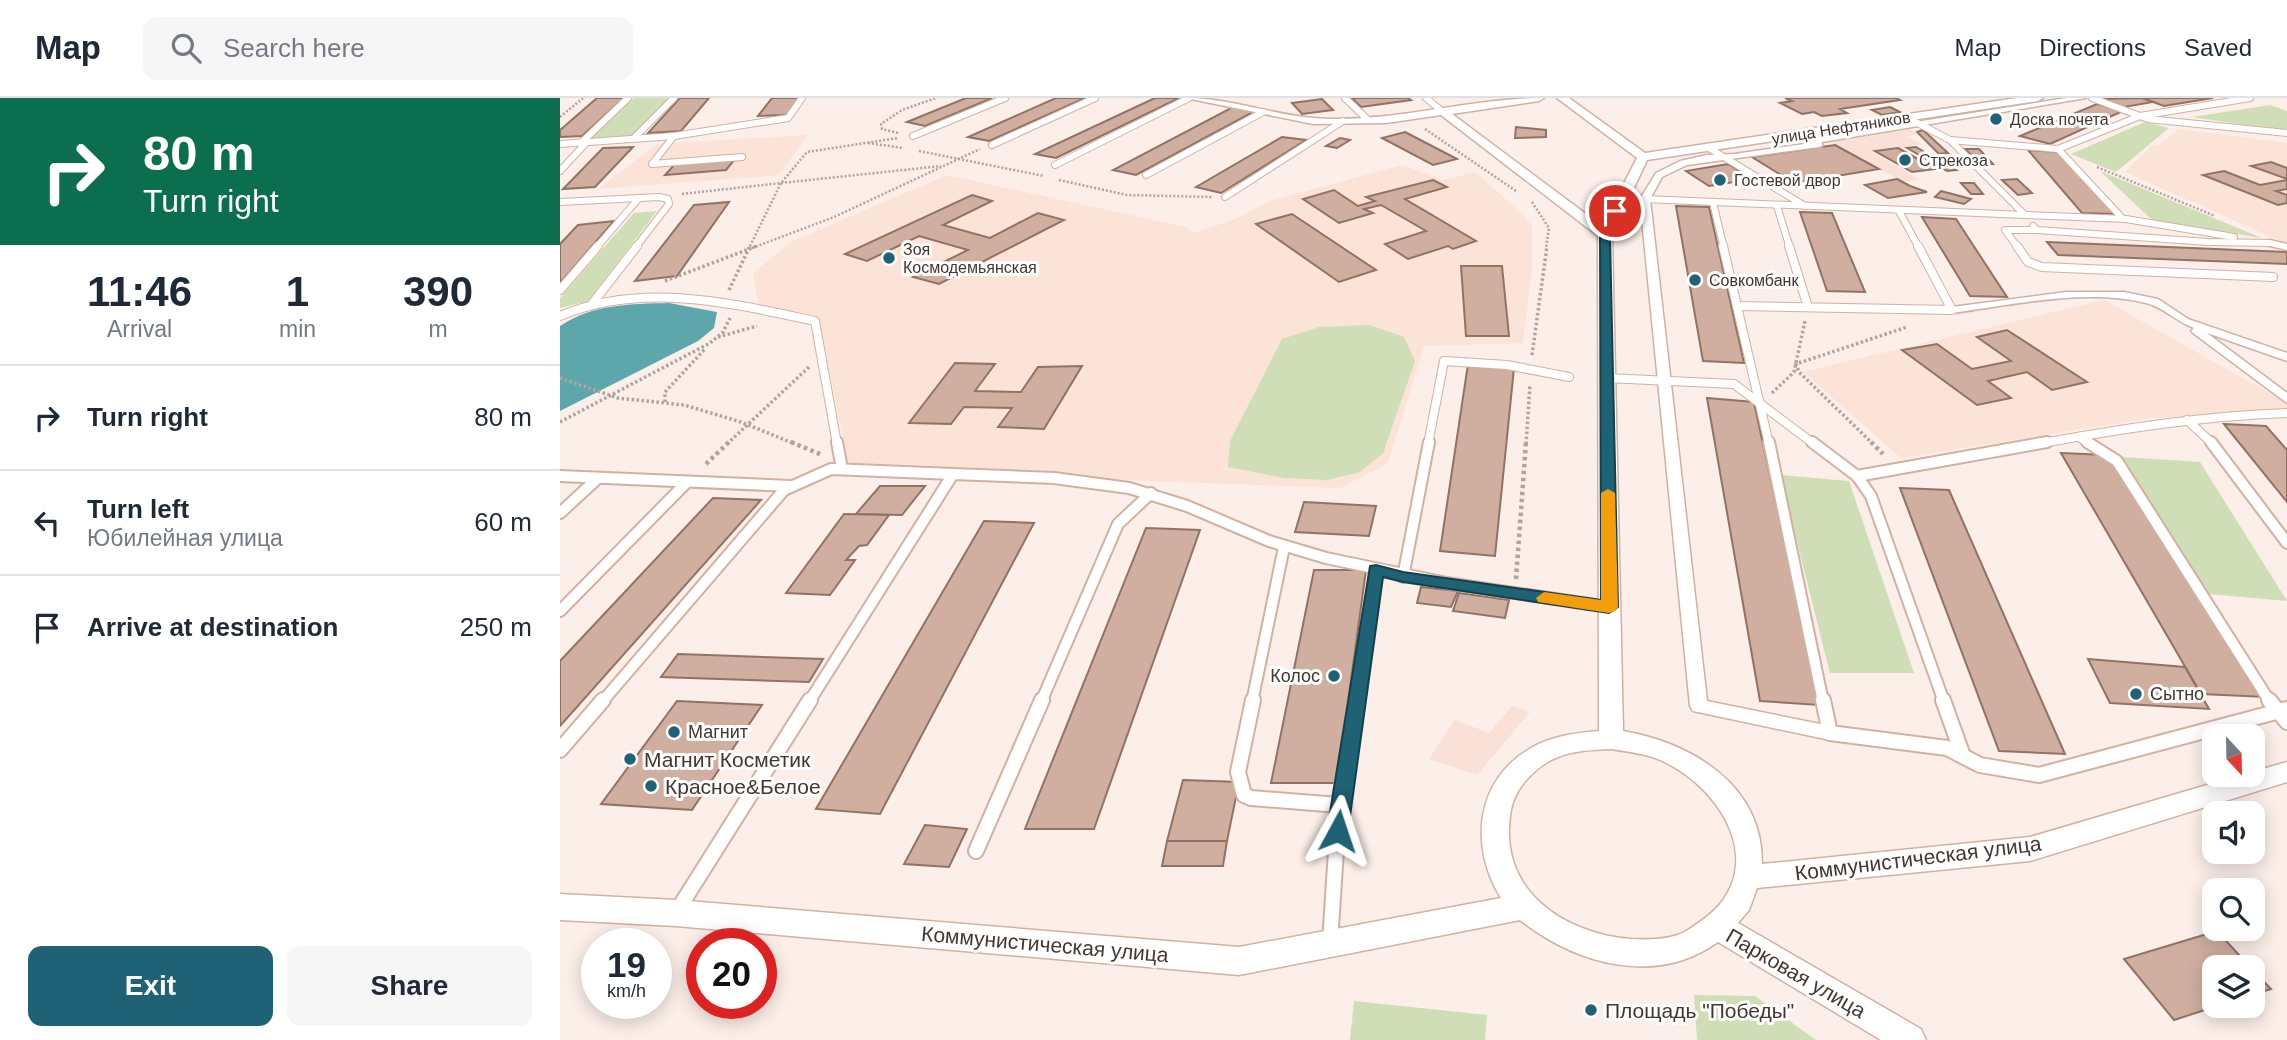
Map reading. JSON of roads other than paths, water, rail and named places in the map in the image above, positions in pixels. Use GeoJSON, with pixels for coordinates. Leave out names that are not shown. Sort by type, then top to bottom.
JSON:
{"type":"FeatureCollection","features":[{"type":"Feature","properties":{"kind":"street"},"geometry":{"type":"LineString","coordinates":[[1190,98],[1313,121],[1368,120],[1539,98]]}},
{"type":"Feature","properties":{"kind":"street"},"geometry":{"type":"LineString","coordinates":[[1562,98],[1643,156],[1618,203],[1605,235],[1611,739]]}},
{"type":"Feature","properties":{"kind":"street"},"geometry":{"type":"LineString","coordinates":[[1966,98],[1984,106]]}},
{"type":"Feature","properties":{"kind":"street","name":"улица Нефтяников"},"geometry":{"type":"LineString","coordinates":[[1643,156],[2038,98]]}},
{"type":"Feature","properties":{"kind":"street"},"geometry":{"type":"LineString","coordinates":[[1830,733],[1699,706],[1645,199],[1660,173],[1682,164],[1722,156],[1734,157],[1819,144],[1814,141],[2082,98]]}},
{"type":"Feature","properties":{"kind":"street"},"geometry":{"type":"LineString","coordinates":[[1443,112],[1605,235]]}},
{"type":"Feature","properties":{"kind":"street"},"geometry":{"type":"LineString","coordinates":[[2270,243],[2287,247]]}},
{"type":"Feature","properties":{"kind":"street"},"geometry":{"type":"LineString","coordinates":[[1952,310],[2041,297],[2105,294],[2154,301],[2287,400]]}},
{"type":"Feature","properties":{"kind":"street"},"geometry":{"type":"LineString","coordinates":[[2184,321],[2287,357]]}},
{"type":"Feature","properties":{"kind":"street"},"geometry":{"type":"LineString","coordinates":[[1611,739],[1647,745],[1682,760],[1713,782],[1736,810],[1748,843],[1749,877],[1739,904],[1719,928],[1691,944],[1658,953],[1622,954],[1585,945],[1552,929],[1525,906],[1504,877],[1494,847],[1494,816],[1504,789],[1523,767],[1548,751],[1578,741],[1611,739]]}},
{"type":"Feature","properties":{"kind":"street","name":"Коммунистическая улица"},"geometry":{"type":"LineString","coordinates":[[1749,877],[2030,849],[2287,772]]}},
{"type":"Feature","properties":{"kind":"street","name":"Коммунистическая улица"},"geometry":{"type":"LineString","coordinates":[[560,907],[676,913],[1239,961],[1330,946],[1525,906]]}},
{"type":"Feature","properties":{"kind":"street","name":"Парковая улица"},"geometry":{"type":"LineString","coordinates":[[1719,928],[1910,1040]]}},
{"type":"Feature","properties":{"kind":"lane"},"geometry":{"type":"LineString","coordinates":[[560,154],[569,146],[582,142],[628,98]]}},
{"type":"Feature","properties":{"kind":"lane"},"geometry":{"type":"LineString","coordinates":[[633,139],[674,98]]}},
{"type":"Feature","properties":{"kind":"lane"},"geometry":{"type":"LineString","coordinates":[[560,144],[674,136],[788,118],[802,98]]}},
{"type":"Feature","properties":{"kind":"lane"},"geometry":{"type":"LineString","coordinates":[[913,136],[1005,98]]}},
{"type":"Feature","properties":{"kind":"lane"},"geometry":{"type":"LineString","coordinates":[[992,145],[1095,98]]}},
{"type":"Feature","properties":{"kind":"lane"},"geometry":{"type":"LineString","coordinates":[[1055,165],[1190,98]]}},
{"type":"Feature","properties":{"kind":"lane"},"geometry":{"type":"LineString","coordinates":[[1345,98],[1368,120]]}},
{"type":"Feature","properties":{"kind":"lane"},"geometry":{"type":"LineString","coordinates":[[1426,98],[1443,112]]}},
{"type":"Feature","properties":{"kind":"lane"},"geometry":{"type":"LineString","coordinates":[[2092,98],[2140,116],[2285,135]]}},
{"type":"Feature","properties":{"kind":"lane"},"geometry":{"type":"LineString","coordinates":[[1950,140],[2058,149],[2140,116],[2250,98]]}},
{"type":"Feature","properties":{"kind":"lane"},"geometry":{"type":"LineString","coordinates":[[1146,175],[1263,112]]}},
{"type":"Feature","properties":{"kind":"lane"},"geometry":{"type":"LineString","coordinates":[[1908,118],[1950,140],[2037,230]]}},
{"type":"Feature","properties":{"kind":"lane"},"geometry":{"type":"LineString","coordinates":[[1225,197],[1343,121]]}},
{"type":"Feature","properties":{"kind":"lane"},"geometry":{"type":"LineString","coordinates":[[674,136],[652,163],[742,157]]}},
{"type":"Feature","properties":{"kind":"lane"},"geometry":{"type":"LineString","coordinates":[[560,171],[586,144],[582,142]]}},
{"type":"Feature","properties":{"kind":"lane"},"geometry":{"type":"LineString","coordinates":[[1709,148],[1807,207]]}},
{"type":"Feature","properties":{"kind":"lane"},"geometry":{"type":"LineString","coordinates":[[2058,149],[2123,219]]}},
{"type":"Feature","properties":{"kind":"lane"},"geometry":{"type":"LineString","coordinates":[[560,290],[639,198]]}},
{"type":"Feature","properties":{"kind":"lane"},"geometry":{"type":"LineString","coordinates":[[560,202],[668,199],[669,204],[592,304]]}},
{"type":"Feature","properties":{"kind":"lane"},"geometry":{"type":"LineString","coordinates":[[1618,203],[1645,199],[2123,219],[2270,243]]}},
{"type":"Feature","properties":{"kind":"lane"},"geometry":{"type":"LineString","coordinates":[[1713,203],[1761,404],[1830,733],[1947,748],[1980,765],[2039,775],[2282,711]]}},
{"type":"Feature","properties":{"kind":"lane"},"geometry":{"type":"LineString","coordinates":[[1777,206],[1808,307]]}},
{"type":"Feature","properties":{"kind":"lane"},"geometry":{"type":"LineString","coordinates":[[1899,211],[1952,310]]}},
{"type":"Feature","properties":{"kind":"lane"},"geometry":{"type":"LineString","coordinates":[[2270,243],[2005,230],[2028,262],[2042,267],[2273,277]]}},
{"type":"Feature","properties":{"kind":"lane"},"geometry":{"type":"LineString","coordinates":[[560,316],[573,308],[642,297],[726,303],[815,321],[842,469]]}},
{"type":"Feature","properties":{"kind":"lane"},"geometry":{"type":"LineString","coordinates":[[1738,306],[1952,310]]}},
{"type":"Feature","properties":{"kind":"lane"},"geometry":{"type":"LineString","coordinates":[[1403,577],[1444,360],[1477,360],[1569,377]]}},
{"type":"Feature","properties":{"kind":"lane"},"geometry":{"type":"LineString","coordinates":[[1607,378],[1734,384],[1857,475],[1871,496],[1963,756]]}},
{"type":"Feature","properties":{"kind":"lane"},"geometry":{"type":"LineString","coordinates":[[1857,475],[2187,420],[2286,414]]}},
{"type":"Feature","properties":{"kind":"lane"},"geometry":{"type":"LineString","coordinates":[[2187,420],[2213,444],[2287,543]]}},
{"type":"Feature","properties":{"kind":"lane"},"geometry":{"type":"LineString","coordinates":[[2079,437],[2117,461],[2287,722]]}},
{"type":"Feature","properties":{"kind":"lane"},"geometry":{"type":"LineString","coordinates":[[560,750],[784,490],[831,469],[1076,481],[1151,493],[1284,547],[1403,577],[1609,607]]}},
{"type":"Feature","properties":{"kind":"lane"},"geometry":{"type":"LineString","coordinates":[[676,913],[953,474]]}},
{"type":"Feature","properties":{"kind":"lane"},"geometry":{"type":"LineString","coordinates":[[560,476],[793,486]]}},
{"type":"Feature","properties":{"kind":"lane"},"geometry":{"type":"LineString","coordinates":[[560,513],[598,478]]}},
{"type":"Feature","properties":{"kind":"lane"},"geometry":{"type":"LineString","coordinates":[[560,611],[687,482]]}},
{"type":"Feature","properties":{"kind":"lane"},"geometry":{"type":"LineString","coordinates":[[976,851],[1118,524],[1151,493]]}},
{"type":"Feature","properties":{"kind":"lane"},"geometry":{"type":"LineString","coordinates":[[1284,547],[1238,772],[1240,786],[1244,794],[1251,798],[1339,805]]}},
{"type":"Feature","properties":{"kind":"lane"},"geometry":{"type":"LineString","coordinates":[[1330,946],[1339,805],[1376,570]]}},
{"type":"Feature","properties":{"kind":"water"},"geometry":{"type":"Polygon","coordinates":[[[669,303],[717,312],[714,328],[698,341],[560,411],[560,326],[599,309],[669,303]]]}},
{"type":"Feature","properties":{"kind":"place","name":"Доска почета"},"geometry":{"type":"Point","coordinates":[1996,119]}},
{"type":"Feature","properties":{"kind":"place","name":"Стрекоза"},"geometry":{"type":"Point","coordinates":[1905,160]}},
{"type":"Feature","properties":{"kind":"place","name":"Гостевой двор"},"geometry":{"type":"Point","coordinates":[1720,180]}},
{"type":"Feature","properties":{"kind":"place","name":"Зоя Космодемьянская"},"geometry":{"type":"Point","coordinates":[889,258]}},
{"type":"Feature","properties":{"kind":"place","name":"Совкомбанк"},"geometry":{"type":"Point","coordinates":[1695,280]}},
{"type":"Feature","properties":{"kind":"place","name":"Колос"},"geometry":{"type":"Point","coordinates":[1334,676]}},
{"type":"Feature","properties":{"kind":"place","name":"Сытно"},"geometry":{"type":"Point","coordinates":[2136,694]}},
{"type":"Feature","properties":{"kind":"place","name":"Магнит"},"geometry":{"type":"Point","coordinates":[674,732]}},
{"type":"Feature","properties":{"kind":"place","name":"Магнит Косметик"},"geometry":{"type":"Point","coordinates":[630,759]}},
{"type":"Feature","properties":{"kind":"place","name":"Красное&Белое"},"geometry":{"type":"Point","coordinates":[651,786]}},
{"type":"Feature","properties":{"kind":"place","name":"Площадь \"Победы\""},"geometry":{"type":"Point","coordinates":[1591,1010]}}]}
